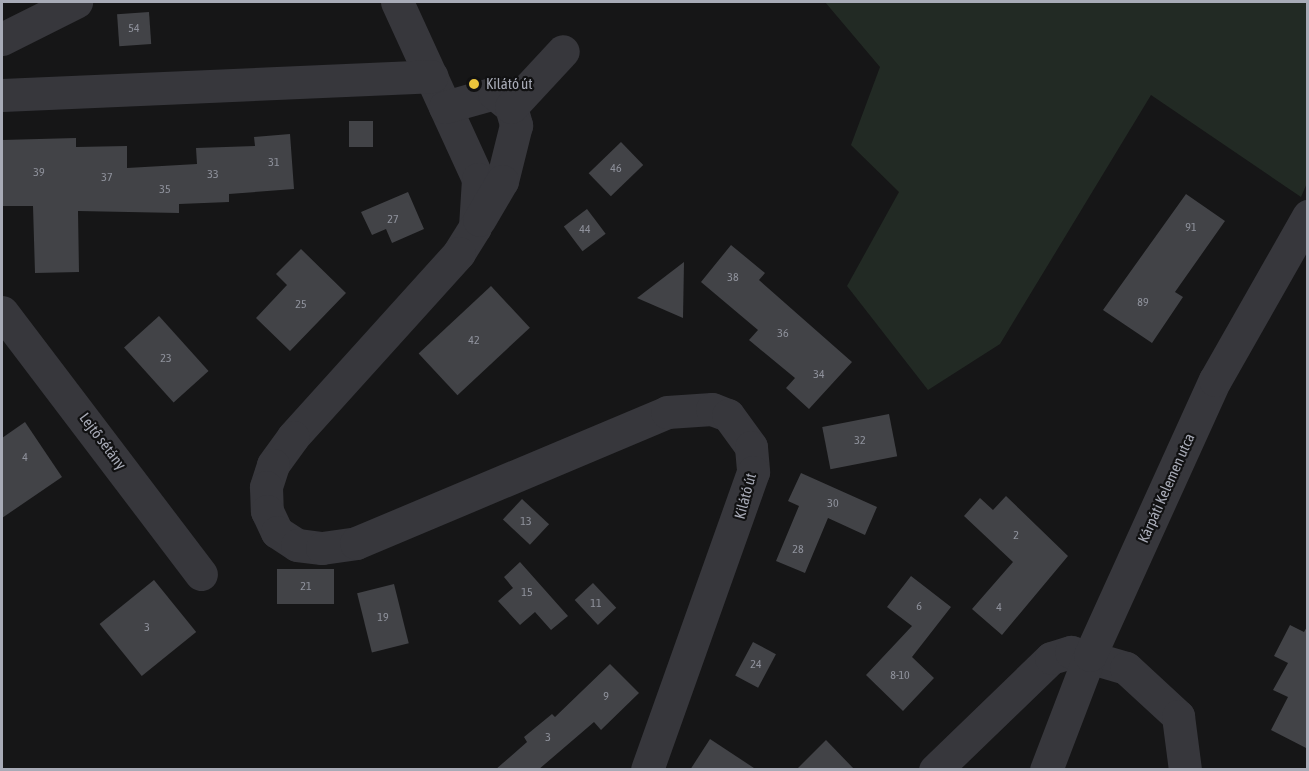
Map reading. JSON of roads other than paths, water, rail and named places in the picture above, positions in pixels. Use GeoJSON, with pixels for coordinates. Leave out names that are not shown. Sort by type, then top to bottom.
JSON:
{"type":"FeatureCollection","features":[{"type":"Feature","properties":{"kind":"street"},"geometry":{"type":"LineString","coordinates":[[2,39],[76,2]]}},
{"type":"Feature","properties":{"kind":"street","name":"Kilátó út"},"geometry":{"type":"LineString","coordinates":[[397,2],[477,178],[475,227],[459,253],[293,437],[273,465],[266,487],[267,511],[277,532],[297,545],[322,548],[356,543],[667,412],[712,409],[728,416],[751,447],[753,472],[648,770]]}},
{"type":"Feature","properties":{"kind":"street"},"geometry":{"type":"LineString","coordinates":[[511,107],[563,51]]}},
{"type":"Feature","properties":{"kind":"street"},"geometry":{"type":"LineString","coordinates":[[2,95],[432,76]]}},
{"type":"Feature","properties":{"kind":"street"},"geometry":{"type":"LineString","coordinates":[[445,107],[494,93],[511,107],[516,125],[502,181],[475,227]]}},
{"type":"Feature","properties":{"kind":"street","name":"Kárpáti Kelemen utca"},"geometry":{"type":"LineString","coordinates":[[1046,770],[1090,655],[1215,380],[1308,216]]}},
{"type":"Feature","properties":{"kind":"street","name":"Lejtő sétány"},"geometry":{"type":"LineString","coordinates":[[2,312],[201,574]]}},
{"type":"Feature","properties":{"kind":"street"},"geometry":{"type":"LineString","coordinates":[[935,770],[1051,658],[1090,655],[1126,668],[1178,716],[1185,770]]}},
{"type":"Feature","properties":{"kind":"place","name":"Kilátó út"},"geometry":{"type":"Point","coordinates":[474,84]}}]}
